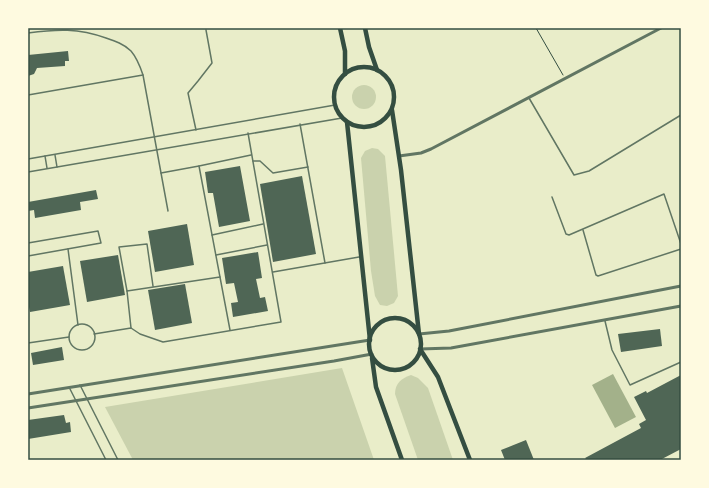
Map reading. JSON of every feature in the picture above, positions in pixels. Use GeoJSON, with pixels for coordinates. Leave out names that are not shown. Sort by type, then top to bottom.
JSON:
{"type":"FeatureCollection","features":[{"type":"Feature","properties":{"kind":"main road"},"geometry":{"type":"LineString","coordinates":[[340,28],[345,51],[345,74]]}},
{"type":"Feature","properties":{"kind":"main road"},"geometry":{"type":"LineString","coordinates":[[365,28],[369,47],[377,70]]}},
{"type":"Feature","properties":{"kind":"main road"},"geometry":{"type":"LineString","coordinates":[[392,110],[384,120],[370,127],[358,126],[347,122],[342,118],[335,105],[335,90],[339,81],[345,74],[355,69],[366,67],[377,70],[384,75],[390,81],[393,89],[394,98],[392,110],[399,156],[419,334]]}},
{"type":"Feature","properties":{"kind":"main road"},"geometry":{"type":"LineString","coordinates":[[347,122],[370,340],[369,344],[372,354],[376,387],[402,460]]}},
{"type":"Feature","properties":{"kind":"main road"},"geometry":{"type":"LineString","coordinates":[[370,340],[374,328],[381,322],[388,319],[397,318],[413,324],[421,339],[418,356],[413,363],[406,368],[398,370],[381,366],[372,354]]}},
{"type":"Feature","properties":{"kind":"main road"},"geometry":{"type":"LineString","coordinates":[[420,349],[438,377],[470,460]]}},
{"type":"Feature","properties":{"kind":"street"},"geometry":{"type":"LineString","coordinates":[[399,156],[431,150],[661,28]]}},
{"type":"Feature","properties":{"kind":"street"},"geometry":{"type":"LineString","coordinates":[[419,334],[449,331],[681,286]]}},
{"type":"Feature","properties":{"kind":"street"},"geometry":{"type":"LineString","coordinates":[[420,349],[451,348],[681,306]]}},
{"type":"Feature","properties":{"kind":"street"},"geometry":{"type":"LineString","coordinates":[[28,394],[370,340]]}},
{"type":"Feature","properties":{"kind":"street"},"geometry":{"type":"LineString","coordinates":[[28,408],[372,354]]}},
{"type":"Feature","properties":{"kind":"lane"},"geometry":{"type":"LineString","coordinates":[[28,33],[49,30],[80,30],[116,41],[126,46],[135,56],[140,64],[143,75],[168,211]]}},
{"type":"Feature","properties":{"kind":"lane"},"geometry":{"type":"LineString","coordinates":[[196,130],[188,93],[212,63],[206,30]]}},
{"type":"Feature","properties":{"kind":"lane"},"geometry":{"type":"LineString","coordinates":[[28,95],[143,75]]}},
{"type":"Feature","properties":{"kind":"lane"},"geometry":{"type":"LineString","coordinates":[[529,98],[574,175],[589,171],[681,114]]}},
{"type":"Feature","properties":{"kind":"lane"},"geometry":{"type":"LineString","coordinates":[[28,159],[335,105]]}},
{"type":"Feature","properties":{"kind":"lane"},"geometry":{"type":"LineString","coordinates":[[28,172],[300,124],[342,118]]}},
{"type":"Feature","properties":{"kind":"lane"},"geometry":{"type":"LineString","coordinates":[[300,124],[325,263]]}},
{"type":"Feature","properties":{"kind":"lane"},"geometry":{"type":"LineString","coordinates":[[94,334],[131,328],[140,334],[163,342],[280,322],[248,133]]}},
{"type":"Feature","properties":{"kind":"lane"},"geometry":{"type":"LineString","coordinates":[[55,154],[57,167]]}},
{"type":"Feature","properties":{"kind":"lane"},"geometry":{"type":"LineString","coordinates":[[161,173],[252,154]]}},
{"type":"Feature","properties":{"kind":"lane"},"geometry":{"type":"LineString","coordinates":[[45,156],[47,169]]}},
{"type":"Feature","properties":{"kind":"lane"},"geometry":{"type":"LineString","coordinates":[[253,160],[260,162],[273,173],[308,167]]}},
{"type":"Feature","properties":{"kind":"lane"},"geometry":{"type":"LineString","coordinates":[[199,166],[230,330]]}},
{"type":"Feature","properties":{"kind":"lane"},"geometry":{"type":"LineString","coordinates":[[552,197],[567,236],[664,194],[681,244]]}},
{"type":"Feature","properties":{"kind":"lane"},"geometry":{"type":"LineString","coordinates":[[212,235],[264,224]]}},
{"type":"Feature","properties":{"kind":"lane"},"geometry":{"type":"LineString","coordinates":[[583,230],[596,275],[598,276],[681,249]]}},
{"type":"Feature","properties":{"kind":"lane"},"geometry":{"type":"LineString","coordinates":[[28,243],[99,231],[101,243],[28,256]]}},
{"type":"Feature","properties":{"kind":"lane"},"geometry":{"type":"LineString","coordinates":[[131,328],[127,291],[119,247],[147,244],[153,286]]}},
{"type":"Feature","properties":{"kind":"lane"},"geometry":{"type":"LineString","coordinates":[[216,255],[267,245]]}},
{"type":"Feature","properties":{"kind":"lane"},"geometry":{"type":"LineString","coordinates":[[68,249],[78,324]]}},
{"type":"Feature","properties":{"kind":"lane"},"geometry":{"type":"LineString","coordinates":[[272,273],[361,257]]}},
{"type":"Feature","properties":{"kind":"lane"},"geometry":{"type":"LineString","coordinates":[[127,291],[220,276]]}},
{"type":"Feature","properties":{"kind":"lane"},"geometry":{"type":"LineString","coordinates":[[605,320],[612,350],[630,385],[681,362]]}},
{"type":"Feature","properties":{"kind":"lane"},"geometry":{"type":"LineString","coordinates":[[78,324],[86,325],[93,330],[94,334],[94,342],[91,346],[83,350],[75,348],[69,337],[72,329],[78,324]]}},
{"type":"Feature","properties":{"kind":"lane"},"geometry":{"type":"LineString","coordinates":[[28,343],[69,337]]}},
{"type":"Feature","properties":{"kind":"lane"},"geometry":{"type":"LineString","coordinates":[[80,386],[118,460]]}},
{"type":"Feature","properties":{"kind":"lane"},"geometry":{"type":"LineString","coordinates":[[69,387],[106,460]]}},
{"type":"Feature","properties":{"kind":"path"},"geometry":{"type":"LineString","coordinates":[[536,28],[565,79]]}},
{"type":"Feature","properties":{"kind":"shaded area"},"geometry":{"type":"Polygon","coordinates":[[[364,85],[373,88],[376,97],[373,106],[364,109],[355,106],[352,97],[355,88],[364,85]]]}},
{"type":"Feature","properties":{"kind":"shaded area"},"geometry":{"type":"Polygon","coordinates":[[[372,148],[378,149],[385,156],[398,296],[394,303],[387,306],[380,305],[375,296],[371,271],[361,158],[365,151],[372,148]]]}},
{"type":"Feature","properties":{"kind":"shaded area"},"geometry":{"type":"Polygon","coordinates":[[[342,368],[374,460],[133,460],[105,407],[342,368]]]}},
{"type":"Feature","properties":{"kind":"shaded area"},"geometry":{"type":"Polygon","coordinates":[[[613,374],[636,417],[615,428],[592,385],[613,374]]]}},
{"type":"Feature","properties":{"kind":"shaded area"},"geometry":{"type":"Polygon","coordinates":[[[411,375],[418,378],[428,388],[453,460],[418,460],[395,394],[398,384],[411,375]]]}},
{"type":"Feature","properties":{"kind":"building"},"geometry":{"type":"Polygon","coordinates":[[[68,51],[69,61],[65,61],[65,66],[37,68],[34,74],[28,76],[28,55],[68,51]]]}},
{"type":"Feature","properties":{"kind":"building"},"geometry":{"type":"Polygon","coordinates":[[[240,166],[250,221],[219,227],[213,193],[208,193],[205,172],[240,166]]]}},
{"type":"Feature","properties":{"kind":"building"},"geometry":{"type":"Polygon","coordinates":[[[302,176],[316,254],[273,262],[260,184],[302,176]]]}},
{"type":"Feature","properties":{"kind":"building"},"geometry":{"type":"Polygon","coordinates":[[[96,190],[98,199],[80,202],[81,210],[35,218],[34,210],[28,211],[28,202],[96,190]]]}},
{"type":"Feature","properties":{"kind":"building"},"geometry":{"type":"Polygon","coordinates":[[[187,224],[194,265],[155,272],[148,231],[187,224]]]}},
{"type":"Feature","properties":{"kind":"building"},"geometry":{"type":"Polygon","coordinates":[[[258,252],[262,278],[256,279],[260,298],[265,297],[268,311],[233,317],[231,303],[238,302],[234,283],[226,284],[222,258],[258,252]]]}},
{"type":"Feature","properties":{"kind":"building"},"geometry":{"type":"Polygon","coordinates":[[[118,255],[125,295],[87,302],[80,261],[118,255]]]}},
{"type":"Feature","properties":{"kind":"building"},"geometry":{"type":"Polygon","coordinates":[[[63,266],[70,305],[30,312],[28,302],[28,272],[63,266]]]}},
{"type":"Feature","properties":{"kind":"building"},"geometry":{"type":"Polygon","coordinates":[[[185,284],[192,323],[155,330],[148,290],[185,284]]]}},
{"type":"Feature","properties":{"kind":"building"},"geometry":{"type":"Polygon","coordinates":[[[660,329],[662,346],[621,352],[618,334],[660,329]]]}},
{"type":"Feature","properties":{"kind":"building"},"geometry":{"type":"Polygon","coordinates":[[[62,347],[64,360],[33,365],[31,353],[62,347]]]}},
{"type":"Feature","properties":{"kind":"building"},"geometry":{"type":"Polygon","coordinates":[[[681,375],[681,449],[660,460],[587,460],[585,458],[641,428],[639,424],[646,420],[634,397],[646,391],[647,393],[681,375]]]}},
{"type":"Feature","properties":{"kind":"building"},"geometry":{"type":"Polygon","coordinates":[[[64,415],[66,423],[70,422],[71,432],[28,439],[28,420],[64,415]]]}},
{"type":"Feature","properties":{"kind":"building"},"geometry":{"type":"Polygon","coordinates":[[[526,440],[534,460],[505,460],[501,450],[526,440]]]}}]}
